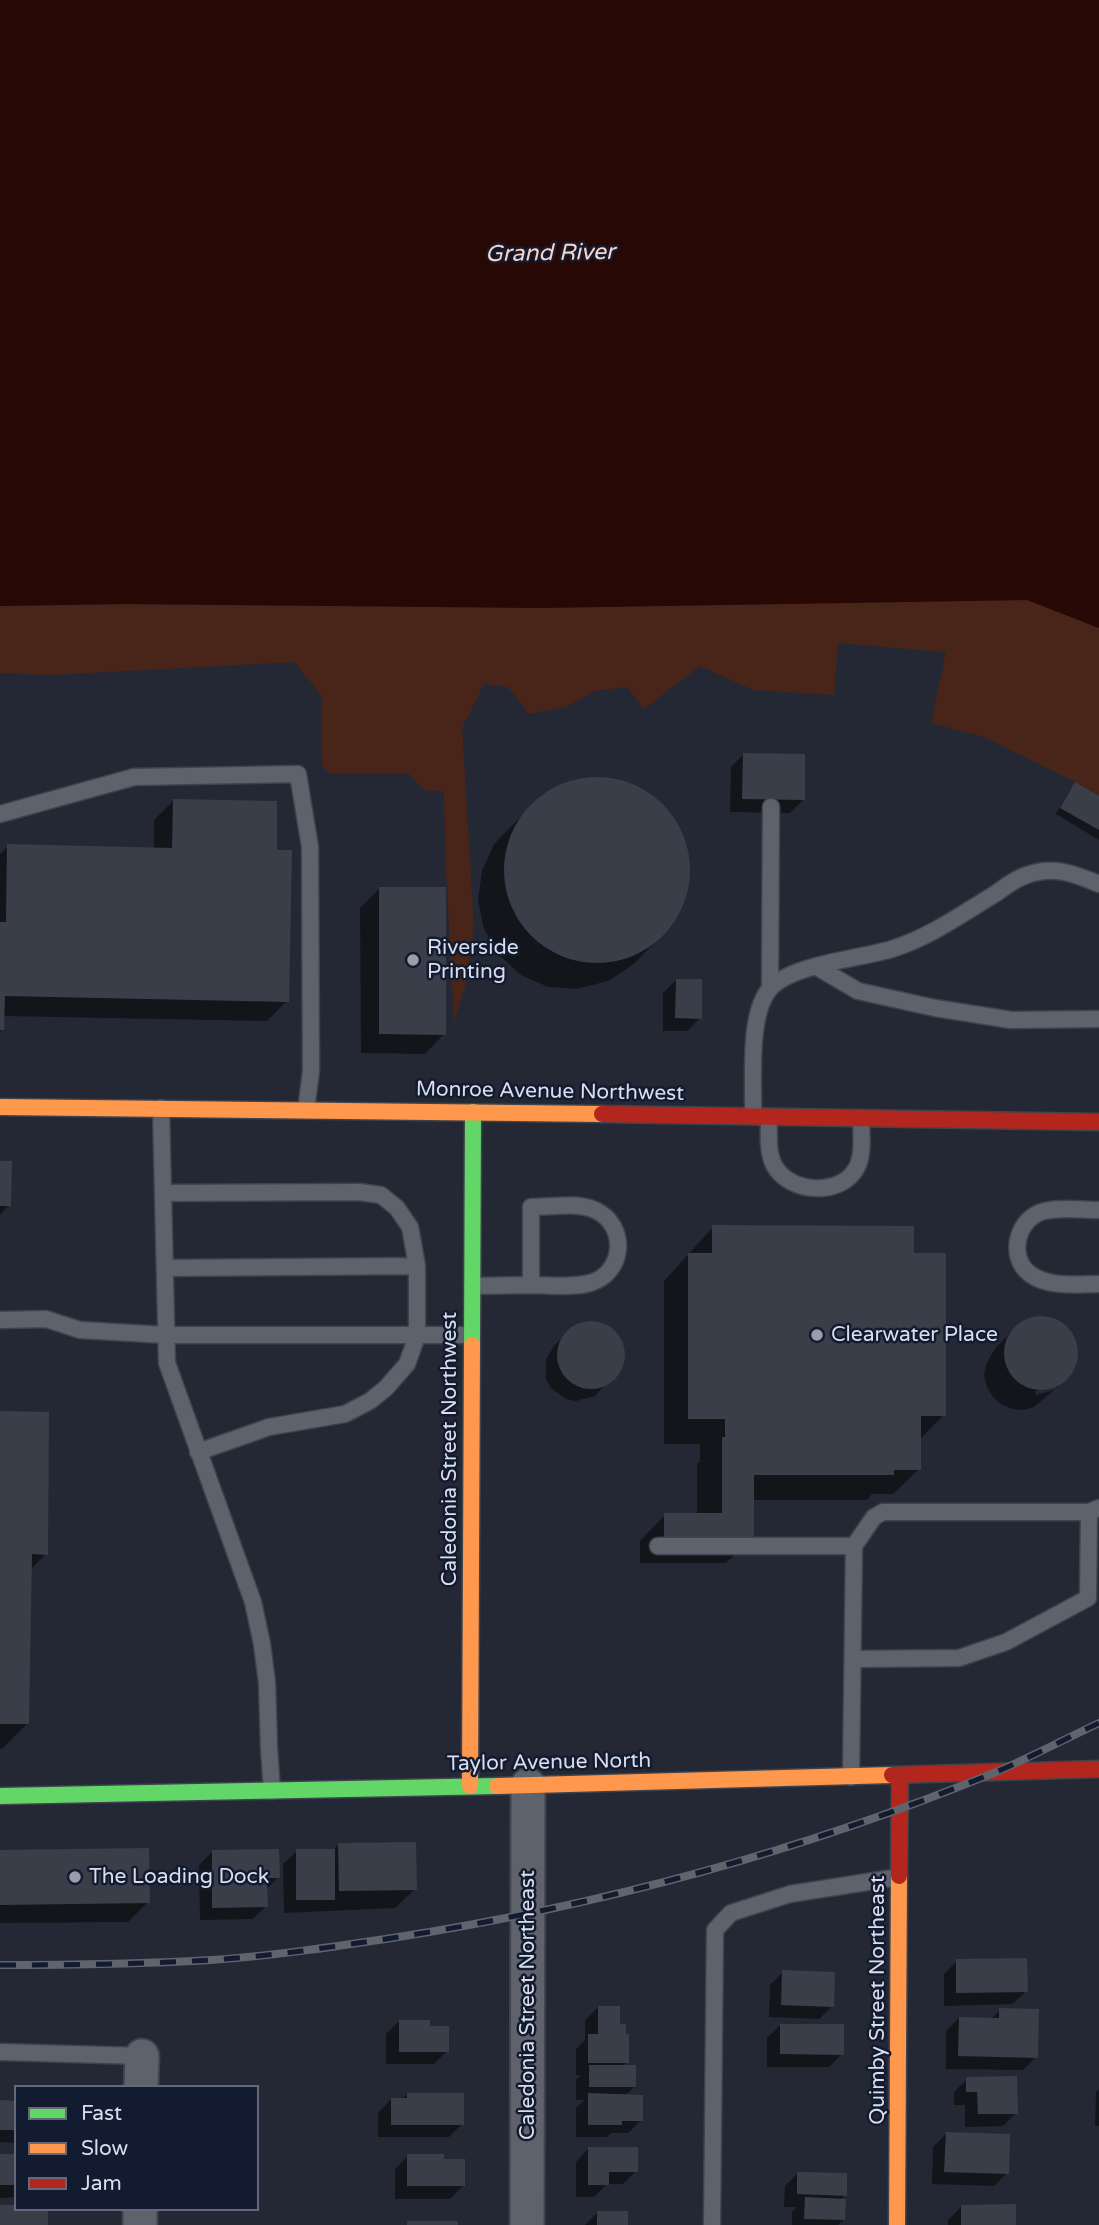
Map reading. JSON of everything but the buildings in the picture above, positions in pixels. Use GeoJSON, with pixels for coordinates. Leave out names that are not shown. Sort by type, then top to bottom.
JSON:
{"type":"FeatureCollection","features":[{"type":"Feature","properties":{"kind":"street","name":"Monroe Avenue Northwest"},"geometry":{"type":"LineString","coordinates":[[0,1107],[1099,1122]]}},
{"type":"Feature","properties":{"kind":"street","name":"Caledonia Street Northwest"},"geometry":{"type":"LineString","coordinates":[[470,1786],[472,1112]]}},
{"type":"Feature","properties":{"kind":"street","name":"Taylor Avenue North"},"geometry":{"type":"LineString","coordinates":[[0,1796],[1099,1769]]}},
{"type":"Feature","properties":{"kind":"street","name":"Quimby Street Northeast"},"geometry":{"type":"LineString","coordinates":[[897,2225],[900,1775]]}},
{"type":"Feature","properties":{"kind":"street","name":"Caledonia Street Northeast"},"geometry":{"type":"LineString","coordinates":[[527,2225],[528,1785]]}},
{"type":"Feature","properties":{"kind":"lane"},"geometry":{"type":"LineString","coordinates":[[0,814],[134,778],[298,774],[310,847],[311,1070],[306,1110]]}},
{"type":"Feature","properties":{"kind":"lane"},"geometry":{"type":"LineString","coordinates":[[770,988],[771,807]]}},
{"type":"Feature","properties":{"kind":"lane"},"geometry":{"type":"LineString","coordinates":[[861,1118],[861,1153],[858,1166],[852,1176],[841,1183],[819,1188],[793,1183],[774,1165],[761,1116],[756,1018],[761,1002],[770,988],[799,971],[891,949],[924,938],[1026,875],[1049,870],[1073,873],[1099,884]]}},
{"type":"Feature","properties":{"kind":"lane"},"geometry":{"type":"LineString","coordinates":[[817,967],[858,992],[935,1008],[1011,1020],[1099,1019]]}},
{"type":"Feature","properties":{"kind":"lane"},"geometry":{"type":"LineString","coordinates":[[161,1108],[167,1363],[253,1602],[267,1683],[272,1791]]}},
{"type":"Feature","properties":{"kind":"lane"},"geometry":{"type":"LineString","coordinates":[[164,1193],[359,1192],[381,1195],[397,1208],[410,1227],[417,1266],[417,1336],[407,1364],[386,1388],[370,1401],[345,1414],[269,1427],[198,1452]]}},
{"type":"Feature","properties":{"kind":"lane"},"geometry":{"type":"LineString","coordinates":[[472,1286],[531,1285],[588,1284],[608,1274],[615,1265],[619,1252],[614,1226],[607,1216],[587,1206],[531,1207],[531,1285]]}},
{"type":"Feature","properties":{"kind":"lane"},"geometry":{"type":"LineString","coordinates":[[1099,1210],[1043,1211],[1031,1217],[1022,1227],[1017,1239],[1017,1253],[1021,1265],[1031,1275],[1057,1284],[1099,1284]]}},
{"type":"Feature","properties":{"kind":"lane"},"geometry":{"type":"LineString","coordinates":[[165,1268],[417,1266]]}},
{"type":"Feature","properties":{"kind":"lane"},"geometry":{"type":"LineString","coordinates":[[0,1320],[46,1319],[80,1330],[166,1335],[471,1335]]}},
{"type":"Feature","properties":{"kind":"lane"},"geometry":{"type":"LineString","coordinates":[[851,1777],[854,1546],[874,1517],[883,1512],[1094,1510],[1088,1598],[1006,1642],[959,1658],[853,1659]]}},
{"type":"Feature","properties":{"kind":"lane"},"geometry":{"type":"LineString","coordinates":[[658,1546],[854,1546]]}},
{"type":"Feature","properties":{"kind":"lane"},"geometry":{"type":"LineString","coordinates":[[712,2225],[715,1930],[731,1913],[790,1894],[900,1877]]}},
{"type":"Feature","properties":{"kind":"lane"},"geometry":{"type":"LineString","coordinates":[[0,2052],[141,2071]]}},
{"type":"Feature","properties":{"kind":"shaded area"},"geometry":{"type":"Polygon","coordinates":[[[1027,600],[1099,628],[1099,796],[984,737],[931,723],[946,652],[838,643],[834,695],[753,690],[700,666],[644,709],[627,687],[594,691],[566,707],[529,714],[508,687],[484,684],[462,728],[474,928],[465,987],[454,1022],[444,791],[424,790],[408,773],[329,773],[322,765],[322,696],[294,662],[52,675],[0,673],[0,606],[124,604],[541,608],[1027,600]]]}},
{"type":"Feature","properties":{"kind":"water","name":"Grand River"},"geometry":{"type":"Polygon","coordinates":[[[0,0],[1099,0],[1099,628],[1027,600],[541,608],[124,604],[0,606],[0,0]]]}},
{"type":"Feature","properties":{"kind":"railway"},"geometry":{"type":"LineString","coordinates":[[0,1965],[158,1962],[257,1956],[392,1938],[546,1910],[699,1873],[849,1827],[996,1772],[1099,1723]]}},
{"type":"Feature","properties":{"kind":"traffic: fast"},"geometry":{"type":"LineString","coordinates":[[472,1345],[473,1112]]}},
{"type":"Feature","properties":{"kind":"traffic: fast"},"geometry":{"type":"LineString","coordinates":[[0,1796],[497,1786]]}},
{"type":"Feature","properties":{"kind":"traffic: slow"},"geometry":{"type":"LineString","coordinates":[[0,1107],[602,1114]]}},
{"type":"Feature","properties":{"kind":"traffic: slow"},"geometry":{"type":"LineString","coordinates":[[470,1786],[472,1345]]}},
{"type":"Feature","properties":{"kind":"traffic: slow"},"geometry":{"type":"LineString","coordinates":[[497,1786],[892,1775]]}},
{"type":"Feature","properties":{"kind":"traffic: slow"},"geometry":{"type":"LineString","coordinates":[[897,2225],[899,1876]]}},
{"type":"Feature","properties":{"kind":"traffic: jam"},"geometry":{"type":"LineString","coordinates":[[602,1114],[1099,1122]]}},
{"type":"Feature","properties":{"kind":"traffic: jam"},"geometry":{"type":"LineString","coordinates":[[892,1775],[1099,1769]]}},
{"type":"Feature","properties":{"kind":"traffic: jam"},"geometry":{"type":"LineString","coordinates":[[899,1876],[900,1775]]}},
{"type":"Feature","properties":{"kind":"place","name":"Riverside Printing"},"geometry":{"type":"Point","coordinates":[413,960]}},
{"type":"Feature","properties":{"kind":"place","name":"Clearwater Place"},"geometry":{"type":"Point","coordinates":[817,1335]}},
{"type":"Feature","properties":{"kind":"place","name":"The Loading Dock"},"geometry":{"type":"Point","coordinates":[75,1877]}}]}
